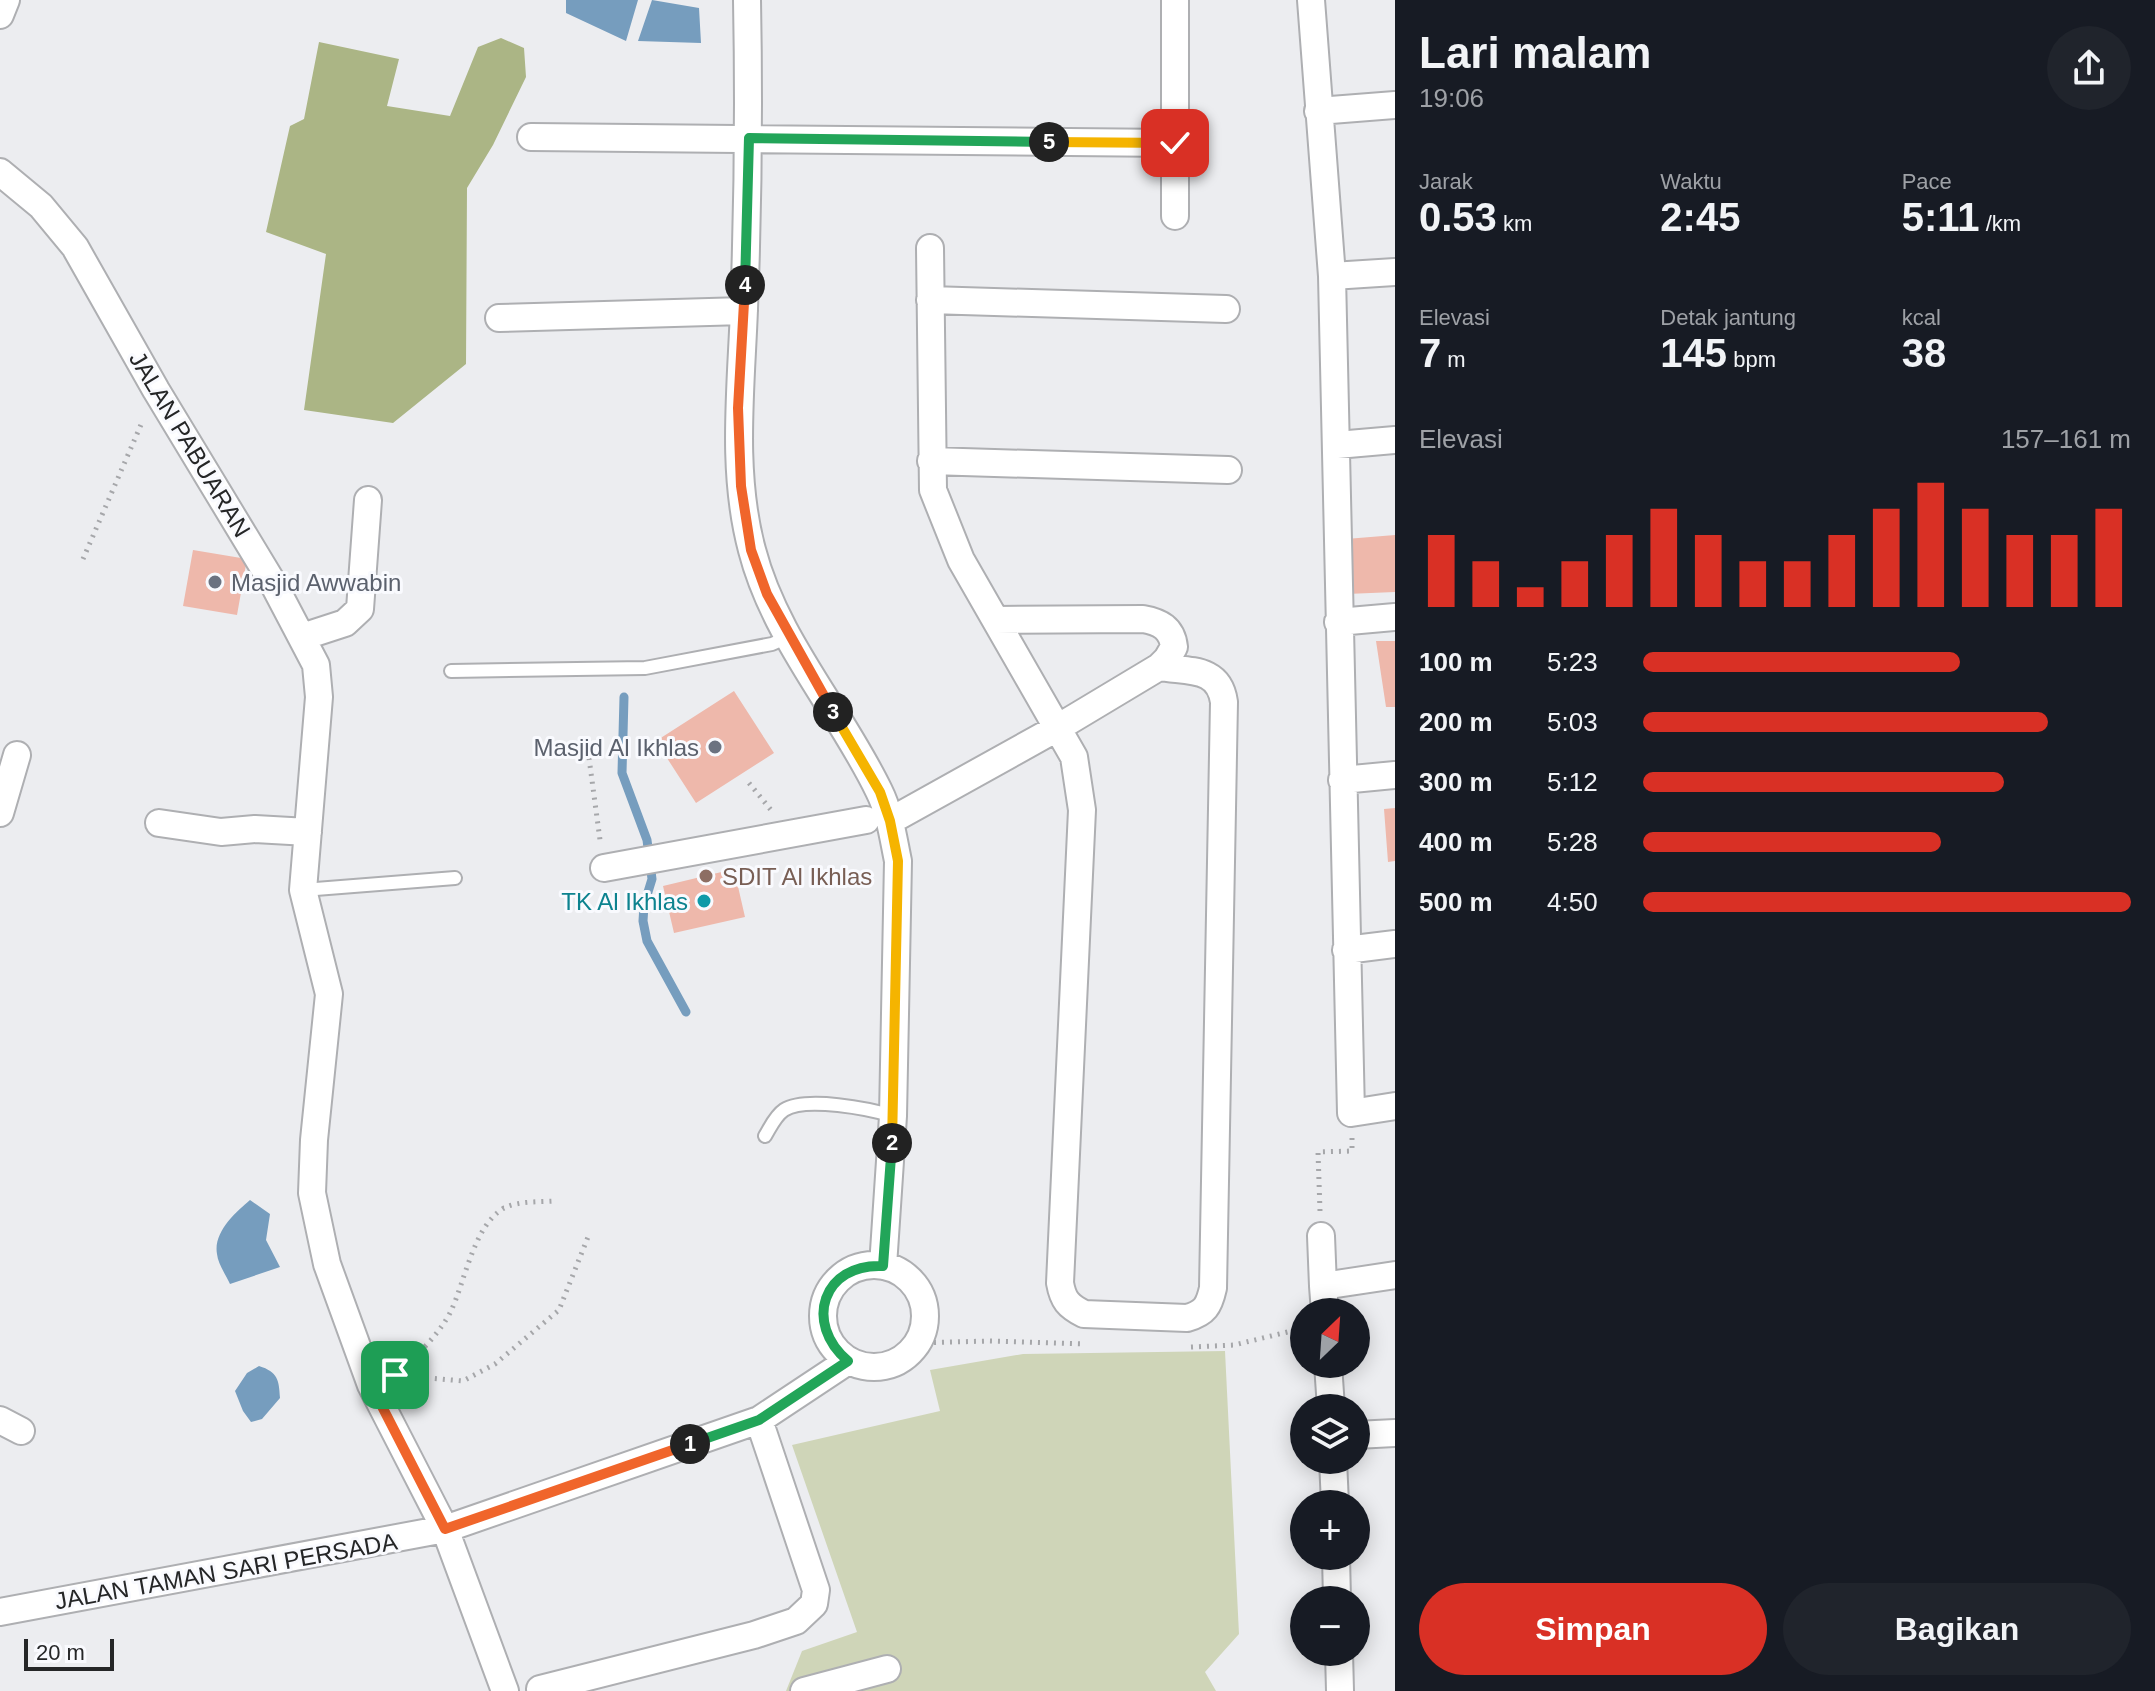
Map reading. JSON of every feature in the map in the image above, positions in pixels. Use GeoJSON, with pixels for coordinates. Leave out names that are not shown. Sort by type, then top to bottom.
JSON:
{"type":"FeatureCollection","features":[{"type":"Feature","properties":{"kind":"street"},"geometry":{"type":"LineString","coordinates":[[0,15],[6,0]]}},
{"type":"Feature","properties":{"kind":"street"},"geometry":{"type":"LineString","coordinates":[[747,0],[749,138],[738,408],[741,486],[751,550],[767,594],[789,636],[880,792],[878,820],[898,861],[893,1116],[883,1266]]}},
{"type":"Feature","properties":{"kind":"street"},"geometry":{"type":"LineString","coordinates":[[1175,0],[1175,216]]}},
{"type":"Feature","properties":{"kind":"street"},"geometry":{"type":"LineString","coordinates":[[1311,0],[1332,276],[1351,1113],[1395,1106]]}},
{"type":"Feature","properties":{"kind":"street"},"geometry":{"type":"LineString","coordinates":[[1318,111],[1395,105]]}},
{"type":"Feature","properties":{"kind":"street"},"geometry":{"type":"LineString","coordinates":[[531,137],[1175,143]]}},
{"type":"Feature","properties":{"kind":"street","name":"JALAN PABUARAN"},"geometry":{"type":"LineString","coordinates":[[0,172],[41,206],[75,247],[156,390],[274,585],[316,665],[319,697],[303,890],[329,994],[314,1140],[312,1193],[327,1264],[383,1380],[445,1529],[505,1691]]}},
{"type":"Feature","properties":{"kind":"street"},"geometry":{"type":"LineString","coordinates":[[930,248],[933,490],[949,534],[1074,757],[1082,810],[1062,1297],[1069,1307],[1084,1314],[1187,1318],[1202,1314],[1210,1303],[1213,1288],[1224,702],[1217,680],[1206,674],[1159,667]]}},
{"type":"Feature","properties":{"kind":"street"},"geometry":{"type":"LineString","coordinates":[[1332,276],[1395,272]]}},
{"type":"Feature","properties":{"kind":"street"},"geometry":{"type":"LineString","coordinates":[[930,300],[1226,309]]}},
{"type":"Feature","properties":{"kind":"street"},"geometry":{"type":"LineString","coordinates":[[499,318],[744,311]]}},
{"type":"Feature","properties":{"kind":"street"},"geometry":{"type":"LineString","coordinates":[[1337,445],[1395,440]]}},
{"type":"Feature","properties":{"kind":"street"},"geometry":{"type":"LineString","coordinates":[[931,461],[1228,470]]}},
{"type":"Feature","properties":{"kind":"street"},"geometry":{"type":"LineString","coordinates":[[302,637],[345,623],[360,609],[368,500]]}},
{"type":"Feature","properties":{"kind":"street"},"geometry":{"type":"LineString","coordinates":[[1338,622],[1395,617]]}},
{"type":"Feature","properties":{"kind":"street"},"geometry":{"type":"LineString","coordinates":[[604,868],[878,820],[1059,727],[1159,667],[1171,653],[1173,638],[1169,630],[1154,621],[996,620]]}},
{"type":"Feature","properties":{"kind":"street"},"geometry":{"type":"LineString","coordinates":[[0,813],[17,755]]}},
{"type":"Feature","properties":{"kind":"street"},"geometry":{"type":"LineString","coordinates":[[1342,780],[1395,775]]}},
{"type":"Feature","properties":{"kind":"street"},"geometry":{"type":"LineString","coordinates":[[159,823],[221,832],[255,829],[308,832]]}},
{"type":"Feature","properties":{"kind":"street"},"geometry":{"type":"LineString","coordinates":[[1346,950],[1395,944]]}},
{"type":"Feature","properties":{"kind":"street"},"geometry":{"type":"LineString","coordinates":[[1321,1236],[1324,1298]]}},
{"type":"Feature","properties":{"kind":"street"},"geometry":{"type":"LineString","coordinates":[[865,1265],[883,1266],[902,1273],[916,1286],[924,1304],[925,1324],[918,1343],[905,1358],[887,1366],[867,1367],[848,1361],[835,1349],[826,1334],[822,1316],[825,1298],[848,1271],[865,1265]]}},
{"type":"Feature","properties":{"kind":"street"},"geometry":{"type":"LineString","coordinates":[[1327,1298],[1395,1275]]}},
{"type":"Feature","properties":{"kind":"street","name":"JALAN TAMAN SARI PERSADA"},"geometry":{"type":"LineString","coordinates":[[0,1612],[445,1529],[759,1420],[848,1361]]}},
{"type":"Feature","properties":{"kind":"street"},"geometry":{"type":"LineString","coordinates":[[540,1689],[754,1635],[796,1621],[807,1613],[814,1604],[816,1590],[759,1420]]}},
{"type":"Feature","properties":{"kind":"street"},"geometry":{"type":"LineString","coordinates":[[1370,1434],[1395,1433]]}},
{"type":"Feature","properties":{"kind":"street"},"geometry":{"type":"LineString","coordinates":[[1339,1666],[1340,1691]]}},
{"type":"Feature","properties":{"kind":"street"},"geometry":{"type":"LineString","coordinates":[[804,1691],[887,1669]]}},
{"type":"Feature","properties":{"kind":"lane"},"geometry":{"type":"LineString","coordinates":[[451,671],[645,668],[772,644],[789,636]]}},
{"type":"Feature","properties":{"kind":"lane"},"geometry":{"type":"LineString","coordinates":[[303,890],[455,878]]}},
{"type":"Feature","properties":{"kind":"lane"},"geometry":{"type":"LineString","coordinates":[[765,1136],[785,1109],[798,1106],[867,1108],[893,1116]]}},
{"type":"Feature","properties":{"kind":"path"},"geometry":{"type":"LineString","coordinates":[[83,559],[156,390]]}},
{"type":"Feature","properties":{"kind":"path"},"geometry":{"type":"LineString","coordinates":[[589,758],[604,868]]}},
{"type":"Feature","properties":{"kind":"path"},"geometry":{"type":"LineString","coordinates":[[1321,1236],[1318,1152],[1352,1151],[1351,1113]]}},
{"type":"Feature","properties":{"kind":"path"},"geometry":{"type":"LineString","coordinates":[[383,1380],[418,1355],[450,1313],[471,1257],[491,1221],[504,1208],[554,1201]]}},
{"type":"Feature","properties":{"kind":"path"},"geometry":{"type":"LineString","coordinates":[[383,1380],[463,1381],[495,1364],[559,1310],[588,1237]]}},
{"type":"Feature","properties":{"kind":"path"},"geometry":{"type":"LineString","coordinates":[[1204,1347],[1234,1345],[1290,1331]]}},
{"type":"Feature","properties":{"kind":"path"},"geometry":{"type":"LineString","coordinates":[[918,1343],[1050,1343]]}},
{"type":"Feature","properties":{"kind":"green space"},"geometry":{"type":"Polygon","coordinates":[[[501,38],[524,48],[526,77],[493,145],[467,188],[466,364],[393,423],[304,410],[326,254],[266,232],[290,126],[304,119],[319,42],[399,59],[387,106],[450,116],[478,47],[501,38]]]}},
{"type":"Feature","properties":{"kind":"green space"},"geometry":{"type":"Polygon","coordinates":[[[1225,1351],[1239,1634],[1205,1672],[1216,1691],[786,1691],[802,1651],[857,1632],[792,1445],[940,1411],[930,1370],[1023,1354],[1225,1351]]]}},
{"type":"Feature","properties":{"kind":"water"},"geometry":{"type":"Polygon","coordinates":[[[566,0],[638,0],[626,41],[566,13],[566,0]]]}},
{"type":"Feature","properties":{"kind":"water"},"geometry":{"type":"Polygon","coordinates":[[[652,0],[699,8],[701,43],[638,41],[652,0]]]}},
{"type":"Feature","properties":{"kind":"water"},"geometry":{"type":"Polygon","coordinates":[[[250,1200],[270,1214],[266,1240],[280,1267],[230,1284],[220,1266],[218,1238],[227,1223],[250,1200]]]}},
{"type":"Feature","properties":{"kind":"water"},"geometry":{"type":"Polygon","coordinates":[[[259,1366],[276,1378],[280,1398],[262,1419],[251,1422],[235,1391],[247,1373],[259,1366]]]}},
{"type":"Feature","properties":{"kind":"building"},"geometry":{"type":"Polygon","coordinates":[[[1395,535],[1395,592],[1347,594],[1346,539],[1395,535]]]}},
{"type":"Feature","properties":{"kind":"building","name":"Masjid Awwabin"},"geometry":{"type":"Polygon","coordinates":[[[193,550],[247,559],[237,615],[183,606],[193,550]]]}},
{"type":"Feature","properties":{"kind":"building"},"geometry":{"type":"Polygon","coordinates":[[[1376,641],[1395,641],[1395,707],[1386,707],[1376,641]]]}},
{"type":"Feature","properties":{"kind":"building","name":"Masjid Al Ikhlas"},"geometry":{"type":"Polygon","coordinates":[[[734,691],[774,753],[696,803],[656,741],[734,691]]]}},
{"type":"Feature","properties":{"kind":"building"},"geometry":{"type":"Polygon","coordinates":[[[1395,808],[1395,861],[1388,862],[1384,809],[1395,808]]]}},
{"type":"Feature","properties":{"kind":"building","name":"TK Al Ikhlas"},"geometry":{"type":"Polygon","coordinates":[[[734,869],[745,917],[674,933],[663,886],[734,869]]]}},
{"type":"Feature","properties":{"kind":"waterway"},"geometry":{"type":"LineString","coordinates":[[624,697],[622,773],[647,840],[652,879],[643,921],[647,941],[686,1012]]}},
{"type":"Feature","properties":{"kind":"place","name":"Masjid Awwabin"},"geometry":{"type":"Point","coordinates":[215,582]}},
{"type":"Feature","properties":{"kind":"place","name":"Masjid Al Ikhlas"},"geometry":{"type":"Point","coordinates":[715,747]}},
{"type":"Feature","properties":{"kind":"place","name":"SDIT Al Ikhlas"},"geometry":{"type":"Point","coordinates":[706,876]}},
{"type":"Feature","properties":{"kind":"place","name":"TK Al Ikhlas"},"geometry":{"type":"Point","coordinates":[704,901]}},
{"type":"Feature","properties":{"kind":"route"},"geometry":{"type":"LineString","coordinates":[[395,1375],[371,1385],[445,1529],[759,1420],[848,1361],[835,1349],[826,1334],[822,1316],[825,1298],[848,1271],[865,1265],[883,1266],[893,1116],[898,861],[880,792],[789,636],[767,594],[751,550],[741,486],[738,408],[749,138],[1175,143]]}}]}
